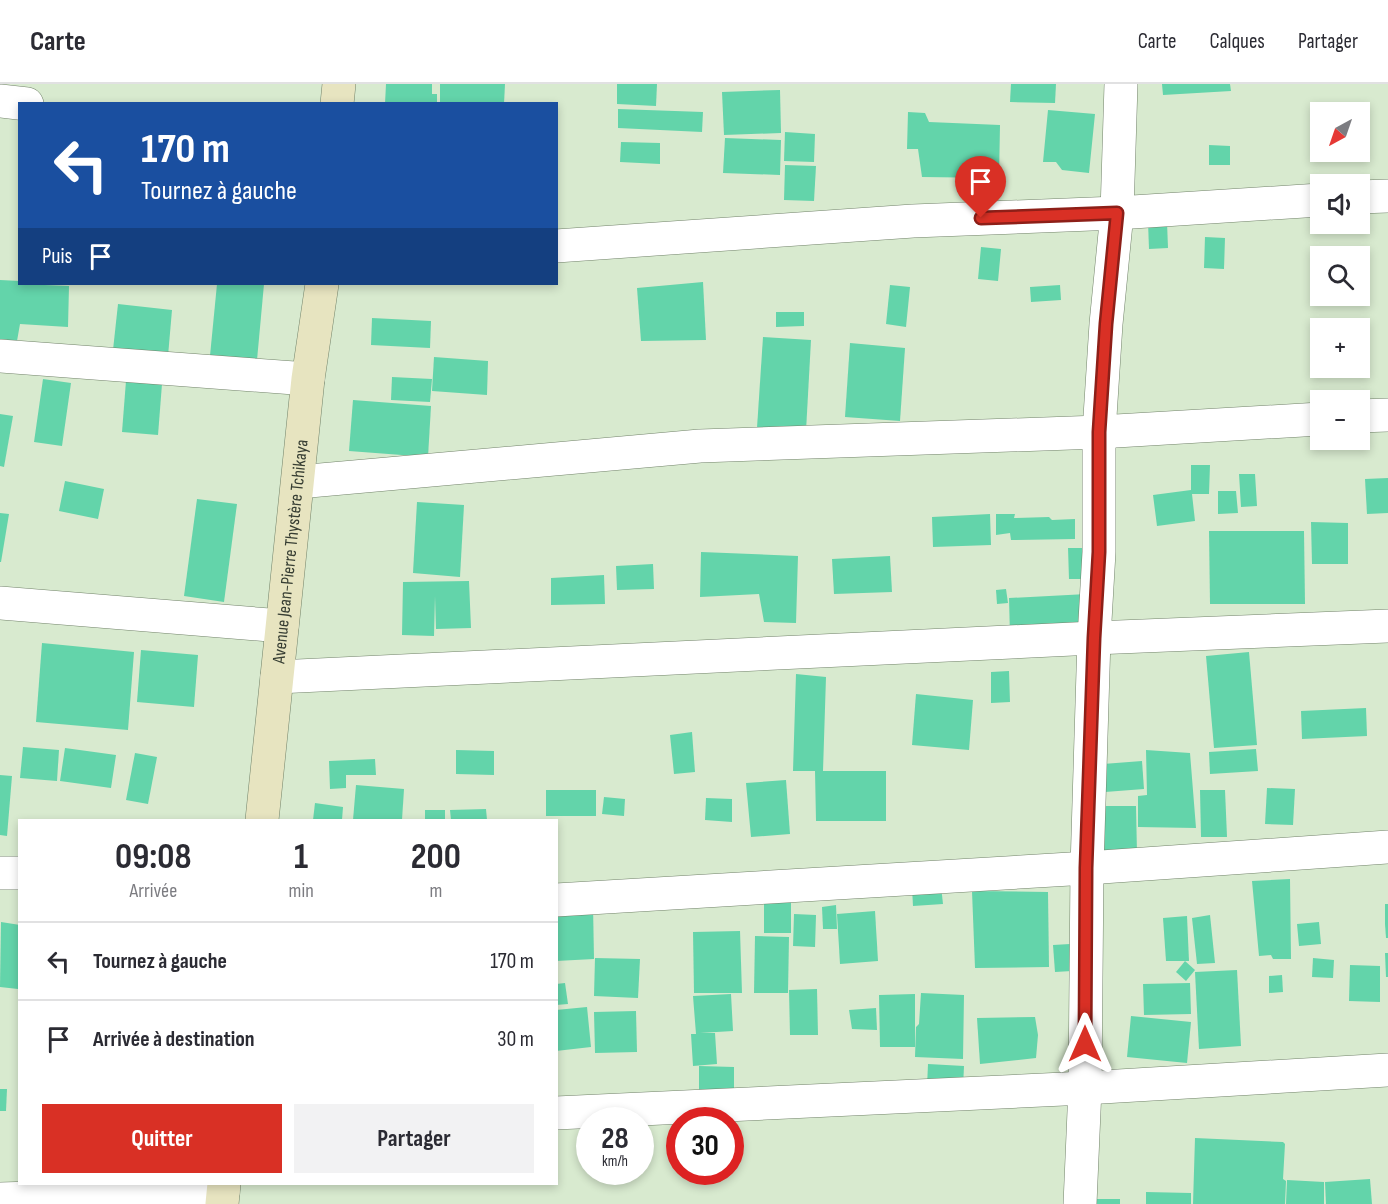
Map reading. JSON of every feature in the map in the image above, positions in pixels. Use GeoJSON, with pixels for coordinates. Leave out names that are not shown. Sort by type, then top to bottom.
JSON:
{"type":"FeatureCollection","features":[{"type":"Feature","properties":{"kind":"street"},"geometry":{"type":"LineString","coordinates":[[337,102],[339,84]]}},
{"type":"Feature","properties":{"kind":"street"},"geometry":{"type":"LineString","coordinates":[[1080,1204],[1085,1088],[1086,868],[1099,552],[1099,432],[1106,324],[1117,213],[1121,84]]}},
{"type":"Feature","properties":{"kind":"street"},"geometry":{"type":"LineString","coordinates":[[0,101],[18,103]]}},
{"type":"Feature","properties":{"kind":"street"},"geometry":{"type":"LineString","coordinates":[[1370,197],[1388,196]]}},
{"type":"Feature","properties":{"kind":"street"},"geometry":{"type":"LineString","coordinates":[[558,246],[913,221],[1117,213],[1310,201]]}},
{"type":"Feature","properties":{"kind":"street","name":"Avenue Jean-Pierre Thystère Tchikaya"},"geometry":{"type":"LineString","coordinates":[[262,819],[308,379],[322,285]]}},
{"type":"Feature","properties":{"kind":"street"},"geometry":{"type":"LineString","coordinates":[[0,356],[308,379]]}},
{"type":"Feature","properties":{"kind":"street"},"geometry":{"type":"LineString","coordinates":[[1370,415],[1388,414]]}},
{"type":"Feature","properties":{"kind":"street"},"geometry":{"type":"LineString","coordinates":[[298,482],[700,446],[1099,432],[1310,420]]}},
{"type":"Feature","properties":{"kind":"street"},"geometry":{"type":"LineString","coordinates":[[0,603],[282,626]]}},
{"type":"Feature","properties":{"kind":"street"},"geometry":{"type":"LineString","coordinates":[[277,677],[1388,626]]}},
{"type":"Feature","properties":{"kind":"street"},"geometry":{"type":"LineString","coordinates":[[558,900],[1388,847]]}},
{"type":"Feature","properties":{"kind":"street"},"geometry":{"type":"LineString","coordinates":[[0,873],[18,873]]}},
{"type":"Feature","properties":{"kind":"street"},"geometry":{"type":"LineString","coordinates":[[558,1113],[1085,1088],[1388,1070]]}},
{"type":"Feature","properties":{"kind":"street"},"geometry":{"type":"LineString","coordinates":[[0,1199],[223,1193]]}},
{"type":"Feature","properties":{"kind":"building"},"geometry":{"type":"Polygon","coordinates":[[[386,84],[432,84],[432,94],[437,94],[437,102],[385,102],[386,84]]]}},
{"type":"Feature","properties":{"kind":"building"},"geometry":{"type":"Polygon","coordinates":[[[440,84],[505,84],[504,102],[440,102],[440,84]]]}},
{"type":"Feature","properties":{"kind":"building"},"geometry":{"type":"Polygon","coordinates":[[[617,84],[657,84],[656,106],[617,104],[617,84]]]}},
{"type":"Feature","properties":{"kind":"building"},"geometry":{"type":"Polygon","coordinates":[[[1011,84],[1056,84],[1055,103],[1010,102],[1011,84]]]}},
{"type":"Feature","properties":{"kind":"building"},"geometry":{"type":"Polygon","coordinates":[[[1162,84],[1230,84],[1231,91],[1163,95],[1162,84]]]}},
{"type":"Feature","properties":{"kind":"building"},"geometry":{"type":"Polygon","coordinates":[[[780,90],[781,133],[724,135],[722,92],[780,90]]]}},
{"type":"Feature","properties":{"kind":"building"},"geometry":{"type":"Polygon","coordinates":[[[618,109],[703,112],[702,132],[618,128],[618,109]]]}},
{"type":"Feature","properties":{"kind":"building"},"geometry":{"type":"Polygon","coordinates":[[[1048,110],[1095,114],[1089,173],[1062,170],[1056,162],[1043,162],[1048,110]]]}},
{"type":"Feature","properties":{"kind":"building"},"geometry":{"type":"Polygon","coordinates":[[[908,112],[925,113],[929,122],[1000,125],[999,178],[922,177],[918,149],[907,149],[908,112]]]}},
{"type":"Feature","properties":{"kind":"building"},"geometry":{"type":"Polygon","coordinates":[[[785,132],[815,134],[814,162],[784,161],[785,132]]]}},
{"type":"Feature","properties":{"kind":"building"},"geometry":{"type":"Polygon","coordinates":[[[725,138],[781,140],[780,175],[723,173],[725,138]]]}},
{"type":"Feature","properties":{"kind":"building"},"geometry":{"type":"Polygon","coordinates":[[[621,142],[660,143],[660,164],[620,162],[621,142]]]}},
{"type":"Feature","properties":{"kind":"building"},"geometry":{"type":"Polygon","coordinates":[[[1209,145],[1230,146],[1230,165],[1209,165],[1209,145]]]}},
{"type":"Feature","properties":{"kind":"building"},"geometry":{"type":"Polygon","coordinates":[[[785,165],[816,166],[814,201],[784,200],[785,165]]]}},
{"type":"Feature","properties":{"kind":"building"},"geometry":{"type":"Polygon","coordinates":[[[1148,222],[1167,222],[1168,248],[1149,249],[1148,222]]]}},
{"type":"Feature","properties":{"kind":"building"},"geometry":{"type":"Polygon","coordinates":[[[1205,237],[1225,238],[1224,269],[1204,268],[1205,237]]]}},
{"type":"Feature","properties":{"kind":"building"},"geometry":{"type":"Polygon","coordinates":[[[981,247],[1001,249],[998,281],[978,279],[981,247]]]}},
{"type":"Feature","properties":{"kind":"building"},"geometry":{"type":"Polygon","coordinates":[[[0,280],[18,281],[18,285],[69,286],[68,327],[20,324],[17,341],[0,339],[0,280]]]}},
{"type":"Feature","properties":{"kind":"building"},"geometry":{"type":"Polygon","coordinates":[[[703,282],[706,340],[641,341],[637,288],[703,282]]]}},
{"type":"Feature","properties":{"kind":"building"},"geometry":{"type":"Polygon","coordinates":[[[217,285],[264,285],[256,371],[209,366],[217,285]]]}},
{"type":"Feature","properties":{"kind":"building"},"geometry":{"type":"Polygon","coordinates":[[[890,285],[910,287],[906,327],[886,324],[890,285]]]}},
{"type":"Feature","properties":{"kind":"building"},"geometry":{"type":"Polygon","coordinates":[[[1060,285],[1061,300],[1031,302],[1030,287],[1060,285]]]}},
{"type":"Feature","properties":{"kind":"building"},"geometry":{"type":"Polygon","coordinates":[[[118,304],[172,310],[168,356],[113,350],[118,304]]]}},
{"type":"Feature","properties":{"kind":"building"},"geometry":{"type":"Polygon","coordinates":[[[776,312],[804,312],[804,326],[776,327],[776,312]]]}},
{"type":"Feature","properties":{"kind":"building"},"geometry":{"type":"Polygon","coordinates":[[[372,318],[431,321],[430,348],[371,345],[372,318]]]}},
{"type":"Feature","properties":{"kind":"building"},"geometry":{"type":"Polygon","coordinates":[[[763,337],[811,340],[806,431],[757,428],[763,337]]]}},
{"type":"Feature","properties":{"kind":"building"},"geometry":{"type":"Polygon","coordinates":[[[850,343],[905,348],[900,421],[845,417],[850,343]]]}},
{"type":"Feature","properties":{"kind":"building"},"geometry":{"type":"Polygon","coordinates":[[[434,357],[488,361],[487,395],[432,391],[434,357]]]}},
{"type":"Feature","properties":{"kind":"building"},"geometry":{"type":"Polygon","coordinates":[[[392,377],[432,379],[430,402],[391,400],[392,377]]]}},
{"type":"Feature","properties":{"kind":"building"},"geometry":{"type":"Polygon","coordinates":[[[43,379],[71,383],[62,446],[34,442],[43,379]]]}},
{"type":"Feature","properties":{"kind":"building"},"geometry":{"type":"Polygon","coordinates":[[[126,381],[162,384],[158,435],[122,432],[126,381]]]}},
{"type":"Feature","properties":{"kind":"building"},"geometry":{"type":"Polygon","coordinates":[[[353,400],[431,406],[428,457],[349,451],[353,400]]]}},
{"type":"Feature","properties":{"kind":"building"},"geometry":{"type":"Polygon","coordinates":[[[0,414],[13,416],[4,467],[0,466],[0,414]]]}},
{"type":"Feature","properties":{"kind":"building"},"geometry":{"type":"Polygon","coordinates":[[[1191,465],[1210,465],[1209,494],[1192,494],[1195,521],[1157,526],[1153,495],[1191,490],[1191,465]]]}},
{"type":"Feature","properties":{"kind":"building"},"geometry":{"type":"Polygon","coordinates":[[[1239,474],[1255,474],[1257,506],[1241,507],[1239,474]]]}},
{"type":"Feature","properties":{"kind":"building"},"geometry":{"type":"Polygon","coordinates":[[[1388,478],[1388,513],[1367,514],[1365,479],[1388,478]]]}},
{"type":"Feature","properties":{"kind":"building"},"geometry":{"type":"Polygon","coordinates":[[[65,481],[104,489],[98,519],[59,511],[65,481]]]}},
{"type":"Feature","properties":{"kind":"building"},"geometry":{"type":"Polygon","coordinates":[[[1218,491],[1236,491],[1238,513],[1218,514],[1218,491]]]}},
{"type":"Feature","properties":{"kind":"building"},"geometry":{"type":"Polygon","coordinates":[[[197,499],[237,504],[224,602],[184,596],[197,499]]]}},
{"type":"Feature","properties":{"kind":"building"},"geometry":{"type":"Polygon","coordinates":[[[417,502],[464,505],[460,577],[413,573],[417,502]]]}},
{"type":"Feature","properties":{"kind":"building"},"geometry":{"type":"Polygon","coordinates":[[[0,513],[9,514],[1,562],[0,562],[0,513]]]}},
{"type":"Feature","properties":{"kind":"building"},"geometry":{"type":"Polygon","coordinates":[[[990,514],[991,545],[933,547],[932,517],[990,514]]]}},
{"type":"Feature","properties":{"kind":"building"},"geometry":{"type":"Polygon","coordinates":[[[996,514],[1015,514],[1014,518],[1075,519],[1075,539],[1011,540],[1010,533],[996,535],[996,514]]]}},
{"type":"Feature","properties":{"kind":"building"},"geometry":{"type":"Polygon","coordinates":[[[1311,522],[1348,523],[1348,564],[1312,564],[1311,522]]]}},
{"type":"Feature","properties":{"kind":"building"},"geometry":{"type":"Polygon","coordinates":[[[1209,531],[1304,531],[1305,604],[1210,604],[1209,531]]]}},
{"type":"Feature","properties":{"kind":"building"},"geometry":{"type":"Polygon","coordinates":[[[1068,548],[1087,548],[1087,579],[1069,579],[1068,548]]]}},
{"type":"Feature","properties":{"kind":"building"},"geometry":{"type":"Polygon","coordinates":[[[701,552],[798,556],[796,623],[764,622],[759,594],[700,597],[701,552]]]}},
{"type":"Feature","properties":{"kind":"building"},"geometry":{"type":"Polygon","coordinates":[[[890,556],[892,592],[834,594],[832,559],[890,556]]]}},
{"type":"Feature","properties":{"kind":"building"},"geometry":{"type":"Polygon","coordinates":[[[653,564],[654,589],[617,590],[616,566],[653,564]]]}},
{"type":"Feature","properties":{"kind":"building"},"geometry":{"type":"Polygon","coordinates":[[[604,575],[605,604],[551,605],[551,578],[604,575]]]}},
{"type":"Feature","properties":{"kind":"building"},"geometry":{"type":"Polygon","coordinates":[[[469,581],[471,628],[436,629],[435,596],[434,636],[402,635],[403,582],[469,581]]]}},
{"type":"Feature","properties":{"kind":"building"},"geometry":{"type":"Polygon","coordinates":[[[1006,589],[1008,603],[997,604],[996,590],[1006,589]]]}},
{"type":"Feature","properties":{"kind":"building"},"geometry":{"type":"Polygon","coordinates":[[[1087,594],[1086,630],[1010,636],[1009,598],[1087,594]]]}},
{"type":"Feature","properties":{"kind":"building"},"geometry":{"type":"Polygon","coordinates":[[[42,643],[134,652],[128,730],[36,722],[42,643]]]}},
{"type":"Feature","properties":{"kind":"building"},"geometry":{"type":"Polygon","coordinates":[[[141,650],[198,655],[194,707],[137,702],[141,650]]]}},
{"type":"Feature","properties":{"kind":"building"},"geometry":{"type":"Polygon","coordinates":[[[1249,652],[1257,745],[1214,748],[1206,656],[1249,652]]]}},
{"type":"Feature","properties":{"kind":"building"},"geometry":{"type":"Polygon","coordinates":[[[1009,671],[1010,702],[991,703],[991,672],[1009,671]]]}},
{"type":"Feature","properties":{"kind":"building"},"geometry":{"type":"Polygon","coordinates":[[[796,674],[826,677],[823,771],[886,771],[886,821],[816,821],[815,771],[793,771],[796,674]]]}},
{"type":"Feature","properties":{"kind":"building"},"geometry":{"type":"Polygon","coordinates":[[[916,694],[973,700],[969,750],[912,745],[916,694]]]}},
{"type":"Feature","properties":{"kind":"building"},"geometry":{"type":"Polygon","coordinates":[[[1366,708],[1367,736],[1302,739],[1301,711],[1366,708]]]}},
{"type":"Feature","properties":{"kind":"building"},"geometry":{"type":"Polygon","coordinates":[[[692,732],[695,772],[674,774],[670,735],[692,732]]]}},
{"type":"Feature","properties":{"kind":"building"},"geometry":{"type":"Polygon","coordinates":[[[23,747],[59,750],[57,781],[20,778],[23,747]]]}},
{"type":"Feature","properties":{"kind":"building"},"geometry":{"type":"Polygon","coordinates":[[[65,748],[116,755],[111,788],[60,781],[65,748]]]}},
{"type":"Feature","properties":{"kind":"building"},"geometry":{"type":"Polygon","coordinates":[[[1256,749],[1258,771],[1210,774],[1209,752],[1256,749]]]}},
{"type":"Feature","properties":{"kind":"building"},"geometry":{"type":"Polygon","coordinates":[[[456,750],[494,751],[494,775],[456,774],[456,750]]]}},
{"type":"Feature","properties":{"kind":"building"},"geometry":{"type":"Polygon","coordinates":[[[1146,750],[1190,753],[1196,828],[1138,827],[1138,796],[1147,795],[1146,750]]]}},
{"type":"Feature","properties":{"kind":"building"},"geometry":{"type":"Polygon","coordinates":[[[135,753],[157,757],[148,804],[126,800],[135,753]]]}},
{"type":"Feature","properties":{"kind":"building"},"geometry":{"type":"Polygon","coordinates":[[[375,759],[376,775],[346,775],[346,788],[330,789],[329,761],[375,759]]]}},
{"type":"Feature","properties":{"kind":"building"},"geometry":{"type":"Polygon","coordinates":[[[1142,761],[1144,789],[1105,792],[1103,764],[1142,761]]]}},
{"type":"Feature","properties":{"kind":"building"},"geometry":{"type":"Polygon","coordinates":[[[0,775],[12,776],[7,836],[0,835],[0,775]]]}},
{"type":"Feature","properties":{"kind":"building"},"geometry":{"type":"Polygon","coordinates":[[[786,780],[790,834],[751,837],[746,783],[786,780]]]}},
{"type":"Feature","properties":{"kind":"building"},"geometry":{"type":"Polygon","coordinates":[[[356,785],[404,789],[402,819],[353,819],[356,785]]]}},
{"type":"Feature","properties":{"kind":"building"},"geometry":{"type":"Polygon","coordinates":[[[1267,788],[1295,789],[1293,825],[1265,824],[1267,788]]]}},
{"type":"Feature","properties":{"kind":"building"},"geometry":{"type":"Polygon","coordinates":[[[546,790],[596,790],[596,816],[546,816],[546,790]]]}},
{"type":"Feature","properties":{"kind":"building"},"geometry":{"type":"Polygon","coordinates":[[[1200,790],[1225,790],[1227,837],[1201,837],[1200,790]]]}},
{"type":"Feature","properties":{"kind":"building"},"geometry":{"type":"Polygon","coordinates":[[[604,797],[625,799],[624,816],[602,814],[604,797]]]}},
{"type":"Feature","properties":{"kind":"building"},"geometry":{"type":"Polygon","coordinates":[[[706,798],[732,799],[732,822],[705,820],[706,798]]]}},
{"type":"Feature","properties":{"kind":"building"},"geometry":{"type":"Polygon","coordinates":[[[315,803],[343,807],[342,819],[313,819],[315,803]]]}},
{"type":"Feature","properties":{"kind":"building"},"geometry":{"type":"Polygon","coordinates":[[[1101,806],[1136,806],[1137,854],[1101,854],[1101,806]]]}},
{"type":"Feature","properties":{"kind":"building"},"geometry":{"type":"Polygon","coordinates":[[[486,809],[487,819],[451,819],[450,810],[486,809]]]}},
{"type":"Feature","properties":{"kind":"building"},"geometry":{"type":"Polygon","coordinates":[[[425,810],[445,810],[445,819],[425,819],[425,810]]]}},
{"type":"Feature","properties":{"kind":"building"},"geometry":{"type":"Polygon","coordinates":[[[1290,879],[1291,959],[1273,959],[1271,955],[1259,956],[1252,881],[1290,879]]]}},
{"type":"Feature","properties":{"kind":"building"},"geometry":{"type":"Polygon","coordinates":[[[941,886],[943,904],[913,906],[912,888],[941,886]]]}},
{"type":"Feature","properties":{"kind":"building"},"geometry":{"type":"Polygon","coordinates":[[[972,891],[1048,892],[1049,967],[975,968],[972,891]]]}},
{"type":"Feature","properties":{"kind":"building"},"geometry":{"type":"Polygon","coordinates":[[[764,898],[791,898],[791,933],[764,933],[764,898]]]}},
{"type":"Feature","properties":{"kind":"building"},"geometry":{"type":"Polygon","coordinates":[[[1385,904],[1388,904],[1388,938],[1386,938],[1385,904]]]}},
{"type":"Feature","properties":{"kind":"building"},"geometry":{"type":"Polygon","coordinates":[[[593,905],[594,959],[558,961],[558,907],[593,905]]]}},
{"type":"Feature","properties":{"kind":"building"},"geometry":{"type":"Polygon","coordinates":[[[836,905],[837,929],[823,929],[822,907],[836,905]]]}},
{"type":"Feature","properties":{"kind":"building"},"geometry":{"type":"Polygon","coordinates":[[[875,911],[878,961],[840,964],[837,914],[875,911]]]}},
{"type":"Feature","properties":{"kind":"building"},"geometry":{"type":"Polygon","coordinates":[[[794,914],[816,915],[815,947],[793,946],[794,914]]]}},
{"type":"Feature","properties":{"kind":"building"},"geometry":{"type":"Polygon","coordinates":[[[1210,915],[1215,963],[1197,964],[1192,918],[1210,915]]]}},
{"type":"Feature","properties":{"kind":"building"},"geometry":{"type":"Polygon","coordinates":[[[1187,916],[1189,961],[1166,961],[1163,918],[1187,916]]]}},
{"type":"Feature","properties":{"kind":"building"},"geometry":{"type":"Polygon","coordinates":[[[1,922],[18,925],[18,989],[0,987],[1,922]]]}},
{"type":"Feature","properties":{"kind":"building"},"geometry":{"type":"Polygon","coordinates":[[[1319,922],[1321,944],[1299,946],[1297,924],[1319,922]]]}},
{"type":"Feature","properties":{"kind":"building"},"geometry":{"type":"Polygon","coordinates":[[[740,931],[742,993],[694,993],[693,932],[740,931]]]}},
{"type":"Feature","properties":{"kind":"building"},"geometry":{"type":"Polygon","coordinates":[[[755,936],[789,937],[788,993],[754,993],[755,936]]]}},
{"type":"Feature","properties":{"kind":"building"},"geometry":{"type":"Polygon","coordinates":[[[1070,944],[1072,971],[1055,972],[1053,945],[1070,944]]]}},
{"type":"Feature","properties":{"kind":"building"},"geometry":{"type":"Polygon","coordinates":[[[1385,953],[1388,953],[1388,977],[1386,977],[1385,953]]]}},
{"type":"Feature","properties":{"kind":"building"},"geometry":{"type":"Polygon","coordinates":[[[595,958],[640,959],[638,998],[594,996],[595,958]]]}},
{"type":"Feature","properties":{"kind":"building"},"geometry":{"type":"Polygon","coordinates":[[[1313,958],[1334,960],[1333,978],[1312,977],[1313,958]]]}},
{"type":"Feature","properties":{"kind":"building"},"geometry":{"type":"Polygon","coordinates":[[[1185,961],[1195,970],[1186,981],[1176,972],[1185,961]]]}},
{"type":"Feature","properties":{"kind":"building"},"geometry":{"type":"Polygon","coordinates":[[[1350,965],[1380,966],[1380,1002],[1349,1001],[1350,965]]]}},
{"type":"Feature","properties":{"kind":"building"},"geometry":{"type":"Polygon","coordinates":[[[1237,970],[1241,1046],[1199,1049],[1195,972],[1237,970]]]}},
{"type":"Feature","properties":{"kind":"building"},"geometry":{"type":"Polygon","coordinates":[[[1282,975],[1283,992],[1269,993],[1269,976],[1282,975]]]}},
{"type":"Feature","properties":{"kind":"building"},"geometry":{"type":"Polygon","coordinates":[[[565,983],[568,1004],[558,1005],[558,984],[565,983]]]}},
{"type":"Feature","properties":{"kind":"building"},"geometry":{"type":"Polygon","coordinates":[[[1190,983],[1191,1014],[1144,1015],[1143,984],[1190,983]]]}},
{"type":"Feature","properties":{"kind":"building"},"geometry":{"type":"Polygon","coordinates":[[[817,989],[818,1035],[790,1035],[789,990],[817,989]]]}},
{"type":"Feature","properties":{"kind":"building"},"geometry":{"type":"Polygon","coordinates":[[[921,993],[964,995],[963,1059],[915,1057],[916,1027],[919,1024],[921,993]]]}},
{"type":"Feature","properties":{"kind":"building"},"geometry":{"type":"Polygon","coordinates":[[[731,994],[733,1031],[700,1033],[715,1033],[717,1064],[693,1066],[691,1034],[696,1034],[693,996],[731,994]]]}},
{"type":"Feature","properties":{"kind":"building"},"geometry":{"type":"Polygon","coordinates":[[[915,994],[915,1047],[880,1047],[879,995],[915,994]]]}},
{"type":"Feature","properties":{"kind":"building"},"geometry":{"type":"Polygon","coordinates":[[[587,1007],[591,1047],[558,1051],[558,1010],[587,1007]]]}},
{"type":"Feature","properties":{"kind":"building"},"geometry":{"type":"Polygon","coordinates":[[[876,1008],[877,1030],[852,1029],[849,1010],[876,1008]]]}},
{"type":"Feature","properties":{"kind":"building"},"geometry":{"type":"Polygon","coordinates":[[[636,1011],[637,1052],[595,1053],[594,1012],[636,1011]]]}},
{"type":"Feature","properties":{"kind":"building"},"geometry":{"type":"Polygon","coordinates":[[[1131,1016],[1191,1022],[1187,1063],[1127,1057],[1131,1016]]]}},
{"type":"Feature","properties":{"kind":"building"},"geometry":{"type":"Polygon","coordinates":[[[1035,1017],[1038,1035],[1036,1058],[980,1064],[977,1018],[1035,1017]]]}},
{"type":"Feature","properties":{"kind":"building"},"geometry":{"type":"Polygon","coordinates":[[[928,1064],[964,1066],[963,1088],[927,1087],[928,1064]]]}},
{"type":"Feature","properties":{"kind":"building"},"geometry":{"type":"Polygon","coordinates":[[[699,1066],[734,1067],[734,1092],[699,1091],[699,1066]]]}},
{"type":"Feature","properties":{"kind":"building"},"geometry":{"type":"Polygon","coordinates":[[[0,1089],[7,1089],[6,1111],[0,1111],[0,1089]]]}},
{"type":"Feature","properties":{"kind":"building"},"geometry":{"type":"Polygon","coordinates":[[[1195,1138],[1283,1142],[1285,1144],[1283,1179],[1286,1181],[1285,1204],[1193,1204],[1195,1138]]]}},
{"type":"Feature","properties":{"kind":"building"},"geometry":{"type":"Polygon","coordinates":[[[1370,1179],[1372,1204],[1326,1204],[1325,1182],[1370,1179]]]}},
{"type":"Feature","properties":{"kind":"building"},"geometry":{"type":"Polygon","coordinates":[[[1287,1180],[1324,1182],[1324,1204],[1286,1204],[1287,1180]]]}},
{"type":"Feature","properties":{"kind":"building"},"geometry":{"type":"Polygon","coordinates":[[[1146,1192],[1191,1193],[1191,1204],[1146,1204],[1146,1192]]]}},
{"type":"Feature","properties":{"kind":"building"},"geometry":{"type":"Polygon","coordinates":[[[1097,1199],[1120,1199],[1120,1204],[1097,1204],[1097,1199]]]}},
{"type":"Feature","properties":{"kind":"route"},"geometry":{"type":"LineString","coordinates":[[981,218],[1117,213],[1106,324],[1099,432],[1099,552],[1086,868],[1085,1044]]}}]}
